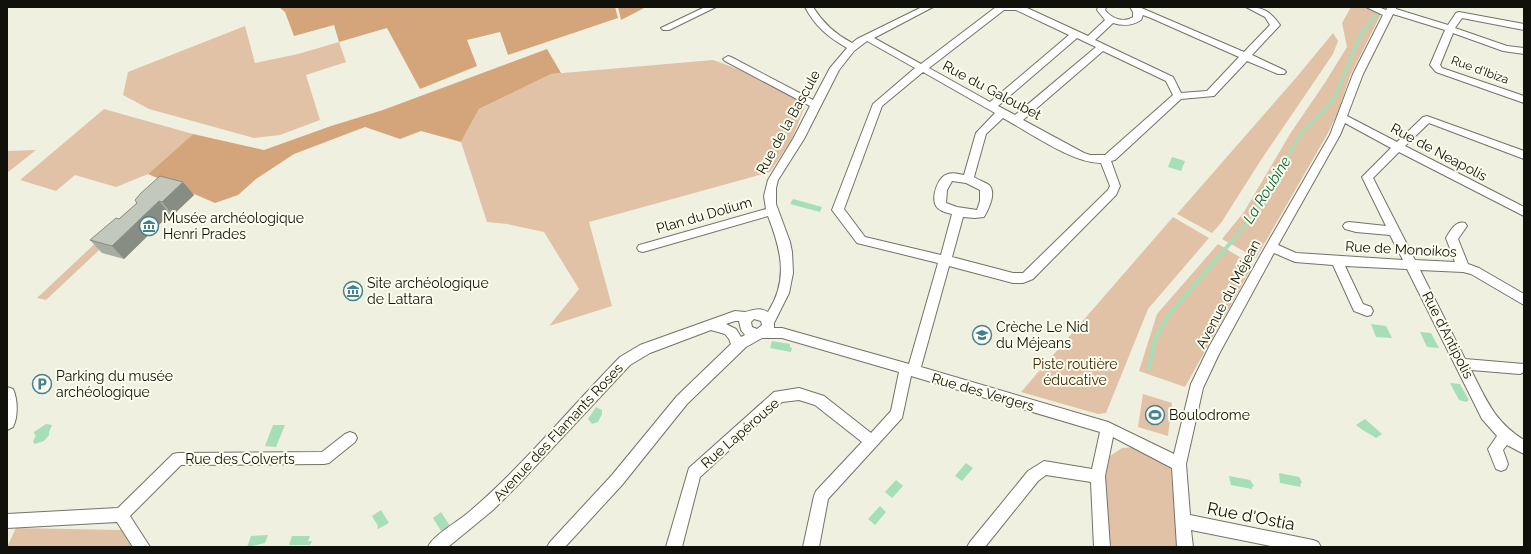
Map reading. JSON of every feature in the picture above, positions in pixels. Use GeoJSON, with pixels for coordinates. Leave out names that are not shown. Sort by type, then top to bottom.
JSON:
{"type":"FeatureCollection","features":[{"type":"Feature","properties":{"kind":"street"},"geometry":{"type":"LineString","coordinates":[[666,28],[712,7]]}},
{"type":"Feature","properties":{"kind":"street"},"geometry":{"type":"LineString","coordinates":[[809,7],[816,20],[826,31],[852,47]]}},
{"type":"Feature","properties":{"kind":"street","name":"Rue de la Bascule"},"geometry":{"type":"LineString","coordinates":[[560,545],[618,480],[682,400],[754,329],[777,310],[781,302],[787,275],[787,259],[784,242],[768,198],[769,189],[806,126],[836,67],[852,47],[929,7]]}},
{"type":"Feature","properties":{"kind":"street"},"geometry":{"type":"LineString","coordinates":[[1178,96],[1170,79],[1018,7],[1002,7],[922,68],[878,104],[838,210],[861,240],[1013,278],[1023,278],[1029,276],[1112,192],[1115,186],[1105,159],[1111,157],[1178,96],[1210,94],[1275,25],[1268,15],[1250,7]]}},
{"type":"Feature","properties":{"kind":"street"},"geometry":{"type":"LineString","coordinates":[[1102,7],[1103,14],[1111,20],[1124,23],[1135,21],[1138,18],[1136,9]]}},
{"type":"Feature","properties":{"kind":"street"},"geometry":{"type":"LineString","coordinates":[[1370,7],[1390,10],[1506,49],[1524,51]]}},
{"type":"Feature","properties":{"kind":"street"},"geometry":{"type":"LineString","coordinates":[[1136,9],[1281,72]]}},
{"type":"Feature","properties":{"kind":"street","name":"Avenue du Méjean"},"geometry":{"type":"LineString","coordinates":[[1185,547],[1180,464],[1186,429],[1196,388],[1214,351],[1271,247],[1335,135],[1358,74],[1390,10]]}},
{"type":"Feature","properties":{"kind":"street"},"geometry":{"type":"LineString","coordinates":[[1450,29],[1459,15],[1524,27]]}},
{"type":"Feature","properties":{"kind":"street"},"geometry":{"type":"LineString","coordinates":[[1089,40],[1111,20]]}},
{"type":"Feature","properties":{"kind":"street","name":"Rue d'Ibiza"},"geometry":{"type":"LineString","coordinates":[[1450,29],[1435,65],[1439,70],[1524,100]]}},
{"type":"Feature","properties":{"kind":"street"},"geometry":{"type":"LineString","coordinates":[[991,106],[1076,34]]}},
{"type":"Feature","properties":{"kind":"street","name":"Rue du Galoubet"},"geometry":{"type":"LineString","coordinates":[[868,38],[1017,119],[1080,156],[1090,159],[1105,159]]}},
{"type":"Feature","properties":{"kind":"street"},"geometry":{"type":"LineString","coordinates":[[1017,119],[1102,46]]}},
{"type":"Feature","properties":{"kind":"street"},"geometry":{"type":"LineString","coordinates":[[728,59],[807,101],[816,104]]}},
{"type":"Feature","properties":{"kind":"street"},"geometry":{"type":"LineString","coordinates":[[968,179],[980,133],[1002,112]]}},
{"type":"Feature","properties":{"kind":"street","name":"Rue de Neapolis"},"geometry":{"type":"LineString","coordinates":[[1341,117],[1524,212]]}},
{"type":"Feature","properties":{"kind":"street"},"geometry":{"type":"LineString","coordinates":[[1398,146],[1427,119],[1524,156]]}},
{"type":"Feature","properties":{"kind":"street","name":"Rue d'Antipolis"},"geometry":{"type":"LineString","coordinates":[[1398,146],[1367,177],[1487,415],[1506,436],[1524,448]]}},
{"type":"Feature","properties":{"kind":"street"},"geometry":{"type":"LineString","coordinates":[[948,178],[968,179],[985,188],[987,193],[980,214],[959,211],[941,205],[939,200],[945,181],[948,178]]}},
{"type":"Feature","properties":{"kind":"street","name":"Plan du Dolium"},"geometry":{"type":"LineString","coordinates":[[644,248],[773,211]]}},
{"type":"Feature","properties":{"kind":"street"},"geometry":{"type":"LineString","coordinates":[[811,547],[821,496],[897,414],[959,211]]}},
{"type":"Feature","properties":{"kind":"street"},"geometry":{"type":"LineString","coordinates":[[1349,226],[1356,228],[1394,231]]}},
{"type":"Feature","properties":{"kind":"street","name":"Rue de Monoikos"},"geometry":{"type":"LineString","coordinates":[[1461,226],[1452,238],[1463,267]]}},
{"type":"Feature","properties":{"kind":"street","name":"Rue de Monoikos"},"geometry":{"type":"LineString","coordinates":[[1271,247],[1295,257],[1337,261],[1463,267],[1475,271],[1524,300]]}},
{"type":"Feature","properties":{"kind":"street","name":"Rue de Monoikos"},"geometry":{"type":"LineString","coordinates":[[1337,261],[1358,307],[1367,311]]}},
{"type":"Feature","properties":{"kind":"street","name":"Avenue des Flamants Roses"},"geometry":{"type":"LineString","coordinates":[[436,547],[456,534],[488,505],[625,361],[645,349],[711,325],[733,324],[754,329]]}},
{"type":"Feature","properties":{"kind":"street"},"geometry":{"type":"LineString","coordinates":[[711,325],[731,330],[735,335],[754,329]]}},
{"type":"Feature","properties":{"kind":"street","name":"Rue des Vergers"},"geometry":{"type":"LineString","coordinates":[[754,329],[782,333],[1108,428],[1180,464]]}},
{"type":"Feature","properties":{"kind":"street"},"geometry":{"type":"LineString","coordinates":[[1462,364],[1520,368]]}},
{"type":"Feature","properties":{"kind":"street"},"geometry":{"type":"LineString","coordinates":[[7,394],[7,422]]}},
{"type":"Feature","properties":{"kind":"street","name":"Rue Lapérouse"},"geometry":{"type":"LineString","coordinates":[[674,547],[694,473],[778,396],[799,394],[819,400],[871,441]]}},
{"type":"Feature","properties":{"kind":"street"},"geometry":{"type":"LineString","coordinates":[[1102,547],[1098,476],[1108,428]]}},
{"type":"Feature","properties":{"kind":"street"},"geometry":{"type":"LineString","coordinates":[[1501,464],[1495,449],[1506,436]]}},
{"type":"Feature","properties":{"kind":"street","name":"Rue des Colverts"},"geometry":{"type":"LineString","coordinates":[[121,514],[178,459],[324,458],[350,438]]}},
{"type":"Feature","properties":{"kind":"street"},"geometry":{"type":"LineString","coordinates":[[975,547],[1033,476],[1044,468],[1098,476]]}},
{"type":"Feature","properties":{"kind":"street"},"geometry":{"type":"LineString","coordinates":[[7,521],[121,514],[142,547]]}},
{"type":"Feature","properties":{"kind":"street","name":"Rue d'Ostia"},"geometry":{"type":"LineString","coordinates":[[1183,521],[1313,547]]}},
{"type":"Feature","properties":{"kind":"green space"},"geometry":{"type":"Polygon","coordinates":[[[1351,7],[1362,7],[1381,14],[1350,76],[1338,112],[1328,133],[1256,258],[1222,239],[1244,212],[1290,134],[1347,47],[1342,23],[1351,7]]]}},
{"type":"Feature","properties":{"kind":"green space"},"geometry":{"type":"Polygon","coordinates":[[[245,26],[255,63],[298,54],[339,42],[346,62],[306,75],[320,120],[280,135],[254,138],[149,109],[123,95],[128,72],[245,26]]]}},
{"type":"Feature","properties":{"kind":"green space"},"geometry":{"type":"Polygon","coordinates":[[[1333,33],[1338,41],[1333,54],[1261,160],[1221,223],[1212,233],[1177,214],[1295,79],[1333,33]]]}},
{"type":"Feature","properties":{"kind":"green space"},"geometry":{"type":"Polygon","coordinates":[[[713,60],[761,80],[785,92],[805,106],[791,141],[770,172],[589,222],[612,306],[549,326],[579,289],[544,232],[507,224],[487,222],[461,142],[479,109],[551,74],[713,60]]]}},
{"type":"Feature","properties":{"kind":"green space"},"geometry":{"type":"Polygon","coordinates":[[[104,109],[193,134],[148,174],[116,187],[75,175],[56,191],[20,180],[104,109]]]}},
{"type":"Feature","properties":{"kind":"green space"},"geometry":{"type":"Polygon","coordinates":[[[36,150],[7,173],[7,151],[36,150]]]}},
{"type":"Feature","properties":{"kind":"green space","name":"Piste routière éducative"},"geometry":{"type":"Polygon","coordinates":[[[1173,217],[1209,238],[1148,309],[1106,413],[1098,414],[1021,392],[1173,217]]]}},
{"type":"Feature","properties":{"kind":"green space"},"geometry":{"type":"Polygon","coordinates":[[[103,236],[111,239],[46,300],[37,298],[103,236]]]}},
{"type":"Feature","properties":{"kind":"green space"},"geometry":{"type":"Polygon","coordinates":[[[1218,244],[1253,265],[1185,387],[1139,371],[1157,314],[1218,244]]]}},
{"type":"Feature","properties":{"kind":"green space","name":"Boulodrome"},"geometry":{"type":"Polygon","coordinates":[[[1143,394],[1172,403],[1168,436],[1138,427],[1143,394]]]}},
{"type":"Feature","properties":{"kind":"green space"},"geometry":{"type":"Polygon","coordinates":[[[1136,447],[1171,469],[1177,547],[1108,547],[1104,485],[1110,456],[1122,448],[1136,447]]]}},
{"type":"Feature","properties":{"kind":"green space"},"geometry":{"type":"Polygon","coordinates":[[[16,528],[122,530],[132,547],[7,547],[16,528]]]}},
{"type":"Feature","properties":{"kind":"shaded area"},"geometry":{"type":"Polygon","coordinates":[[[279,7],[615,7],[618,18],[508,55],[500,32],[467,40],[477,66],[420,89],[387,28],[339,42],[334,25],[294,36],[285,12],[279,7]]]}},
{"type":"Feature","properties":{"kind":"shaded area"},"geometry":{"type":"Polygon","coordinates":[[[618,7],[646,7],[621,20],[618,7]]]}},
{"type":"Feature","properties":{"kind":"shaded area"},"geometry":{"type":"Polygon","coordinates":[[[547,49],[561,73],[551,74],[479,109],[461,142],[421,131],[400,139],[365,127],[294,154],[256,179],[238,195],[215,203],[148,174],[193,134],[264,150],[331,126],[383,110],[547,49]]]}},
{"type":"Feature","properties":{"kind":"shaded area"},"geometry":{"type":"Polygon","coordinates":[[[1172,157],[1185,161],[1181,171],[1168,167],[1172,157]]]}},
{"type":"Feature","properties":{"kind":"shaded area"},"geometry":{"type":"Polygon","coordinates":[[[793,199],[822,207],[820,212],[790,204],[793,199]]]}},
{"type":"Feature","properties":{"kind":"shaded area"},"geometry":{"type":"Polygon","coordinates":[[[1371,324],[1386,326],[1392,338],[1376,337],[1371,324]]]}},
{"type":"Feature","properties":{"kind":"shaded area"},"geometry":{"type":"Polygon","coordinates":[[[1420,332],[1431,333],[1439,348],[1427,347],[1420,332]]]}},
{"type":"Feature","properties":{"kind":"shaded area"},"geometry":{"type":"Polygon","coordinates":[[[772,341],[790,344],[790,347],[792,348],[791,352],[770,348],[772,341]]]}},
{"type":"Feature","properties":{"kind":"shaded area"},"geometry":{"type":"Polygon","coordinates":[[[1450,383],[1460,384],[1469,400],[1466,402],[1459,400],[1450,383]]]}},
{"type":"Feature","properties":{"kind":"shaded area"},"geometry":{"type":"Polygon","coordinates":[[[596,407],[602,410],[602,414],[598,422],[592,424],[588,419],[596,407]]]}},
{"type":"Feature","properties":{"kind":"shaded area"},"geometry":{"type":"Polygon","coordinates":[[[1365,419],[1382,434],[1376,438],[1356,425],[1365,419]]]}},
{"type":"Feature","properties":{"kind":"shaded area"},"geometry":{"type":"Polygon","coordinates":[[[46,424],[52,425],[49,435],[44,441],[35,444],[33,442],[36,435],[34,432],[46,424]]]}},
{"type":"Feature","properties":{"kind":"shaded area"},"geometry":{"type":"Polygon","coordinates":[[[273,425],[285,425],[276,447],[265,446],[273,425]]]}},
{"type":"Feature","properties":{"kind":"shaded area"},"geometry":{"type":"Polygon","coordinates":[[[966,463],[973,468],[962,481],[955,476],[966,463]]]}},
{"type":"Feature","properties":{"kind":"shaded area"},"geometry":{"type":"Polygon","coordinates":[[[1279,473],[1299,477],[1302,482],[1300,485],[1301,487],[1280,483],[1279,473]]]}},
{"type":"Feature","properties":{"kind":"shaded area"},"geometry":{"type":"Polygon","coordinates":[[[1229,476],[1250,480],[1254,486],[1252,489],[1231,485],[1229,476]]]}},
{"type":"Feature","properties":{"kind":"shaded area"},"geometry":{"type":"Polygon","coordinates":[[[896,480],[903,486],[892,498],[885,492],[896,480]]]}},
{"type":"Feature","properties":{"kind":"shaded area"},"geometry":{"type":"Polygon","coordinates":[[[880,506],[886,512],[875,525],[868,519],[880,506]]]}},
{"type":"Feature","properties":{"kind":"shaded area"},"geometry":{"type":"Polygon","coordinates":[[[381,510],[389,523],[378,529],[378,526],[372,516],[381,510]]]}},
{"type":"Feature","properties":{"kind":"shaded area"},"geometry":{"type":"Polygon","coordinates":[[[441,512],[450,526],[441,531],[433,518],[441,512]]]}},
{"type":"Feature","properties":{"kind":"shaded area"},"geometry":{"type":"Polygon","coordinates":[[[268,535],[265,543],[247,547],[251,536],[268,535]]]}},
{"type":"Feature","properties":{"kind":"shaded area"},"geometry":{"type":"Polygon","coordinates":[[[292,536],[310,536],[308,541],[312,541],[310,545],[289,545],[292,536]]]}},
{"type":"Feature","properties":{"kind":"building"},"geometry":{"type":"Polygon","coordinates":[[[160,176],[183,182],[162,202],[159,201],[112,246],[90,240],[116,218],[119,219],[137,203],[135,200],[160,176]]]}},
{"type":"Feature","properties":{"kind":"waterway","name":"La Roubine"},"geometry":{"type":"LineString","coordinates":[[1232,241],[1253,216],[1302,132],[1321,114],[1335,97],[1360,36],[1382,7]]}},
{"type":"Feature","properties":{"kind":"waterway","name":"La Roubine"},"geometry":{"type":"LineString","coordinates":[[1149,368],[1155,339],[1167,317],[1233,240]]}},
{"type":"Feature","properties":{"kind":"place","name":"Musée archéologique Henri Prades"},"geometry":{"type":"Point","coordinates":[149,226]}},
{"type":"Feature","properties":{"kind":"place","name":"Site archéologique de Lattara"},"geometry":{"type":"Point","coordinates":[353,291]}},
{"type":"Feature","properties":{"kind":"place","name":"Crèche Le Nid du Méjeans"},"geometry":{"type":"Point","coordinates":[982,335]}},
{"type":"Feature","properties":{"kind":"place","name":"Parking du musée archéologique"},"geometry":{"type":"Point","coordinates":[42,384]}},
{"type":"Feature","properties":{"kind":"place","name":"Boulodrome"},"geometry":{"type":"Point","coordinates":[1155,415]}}]}
